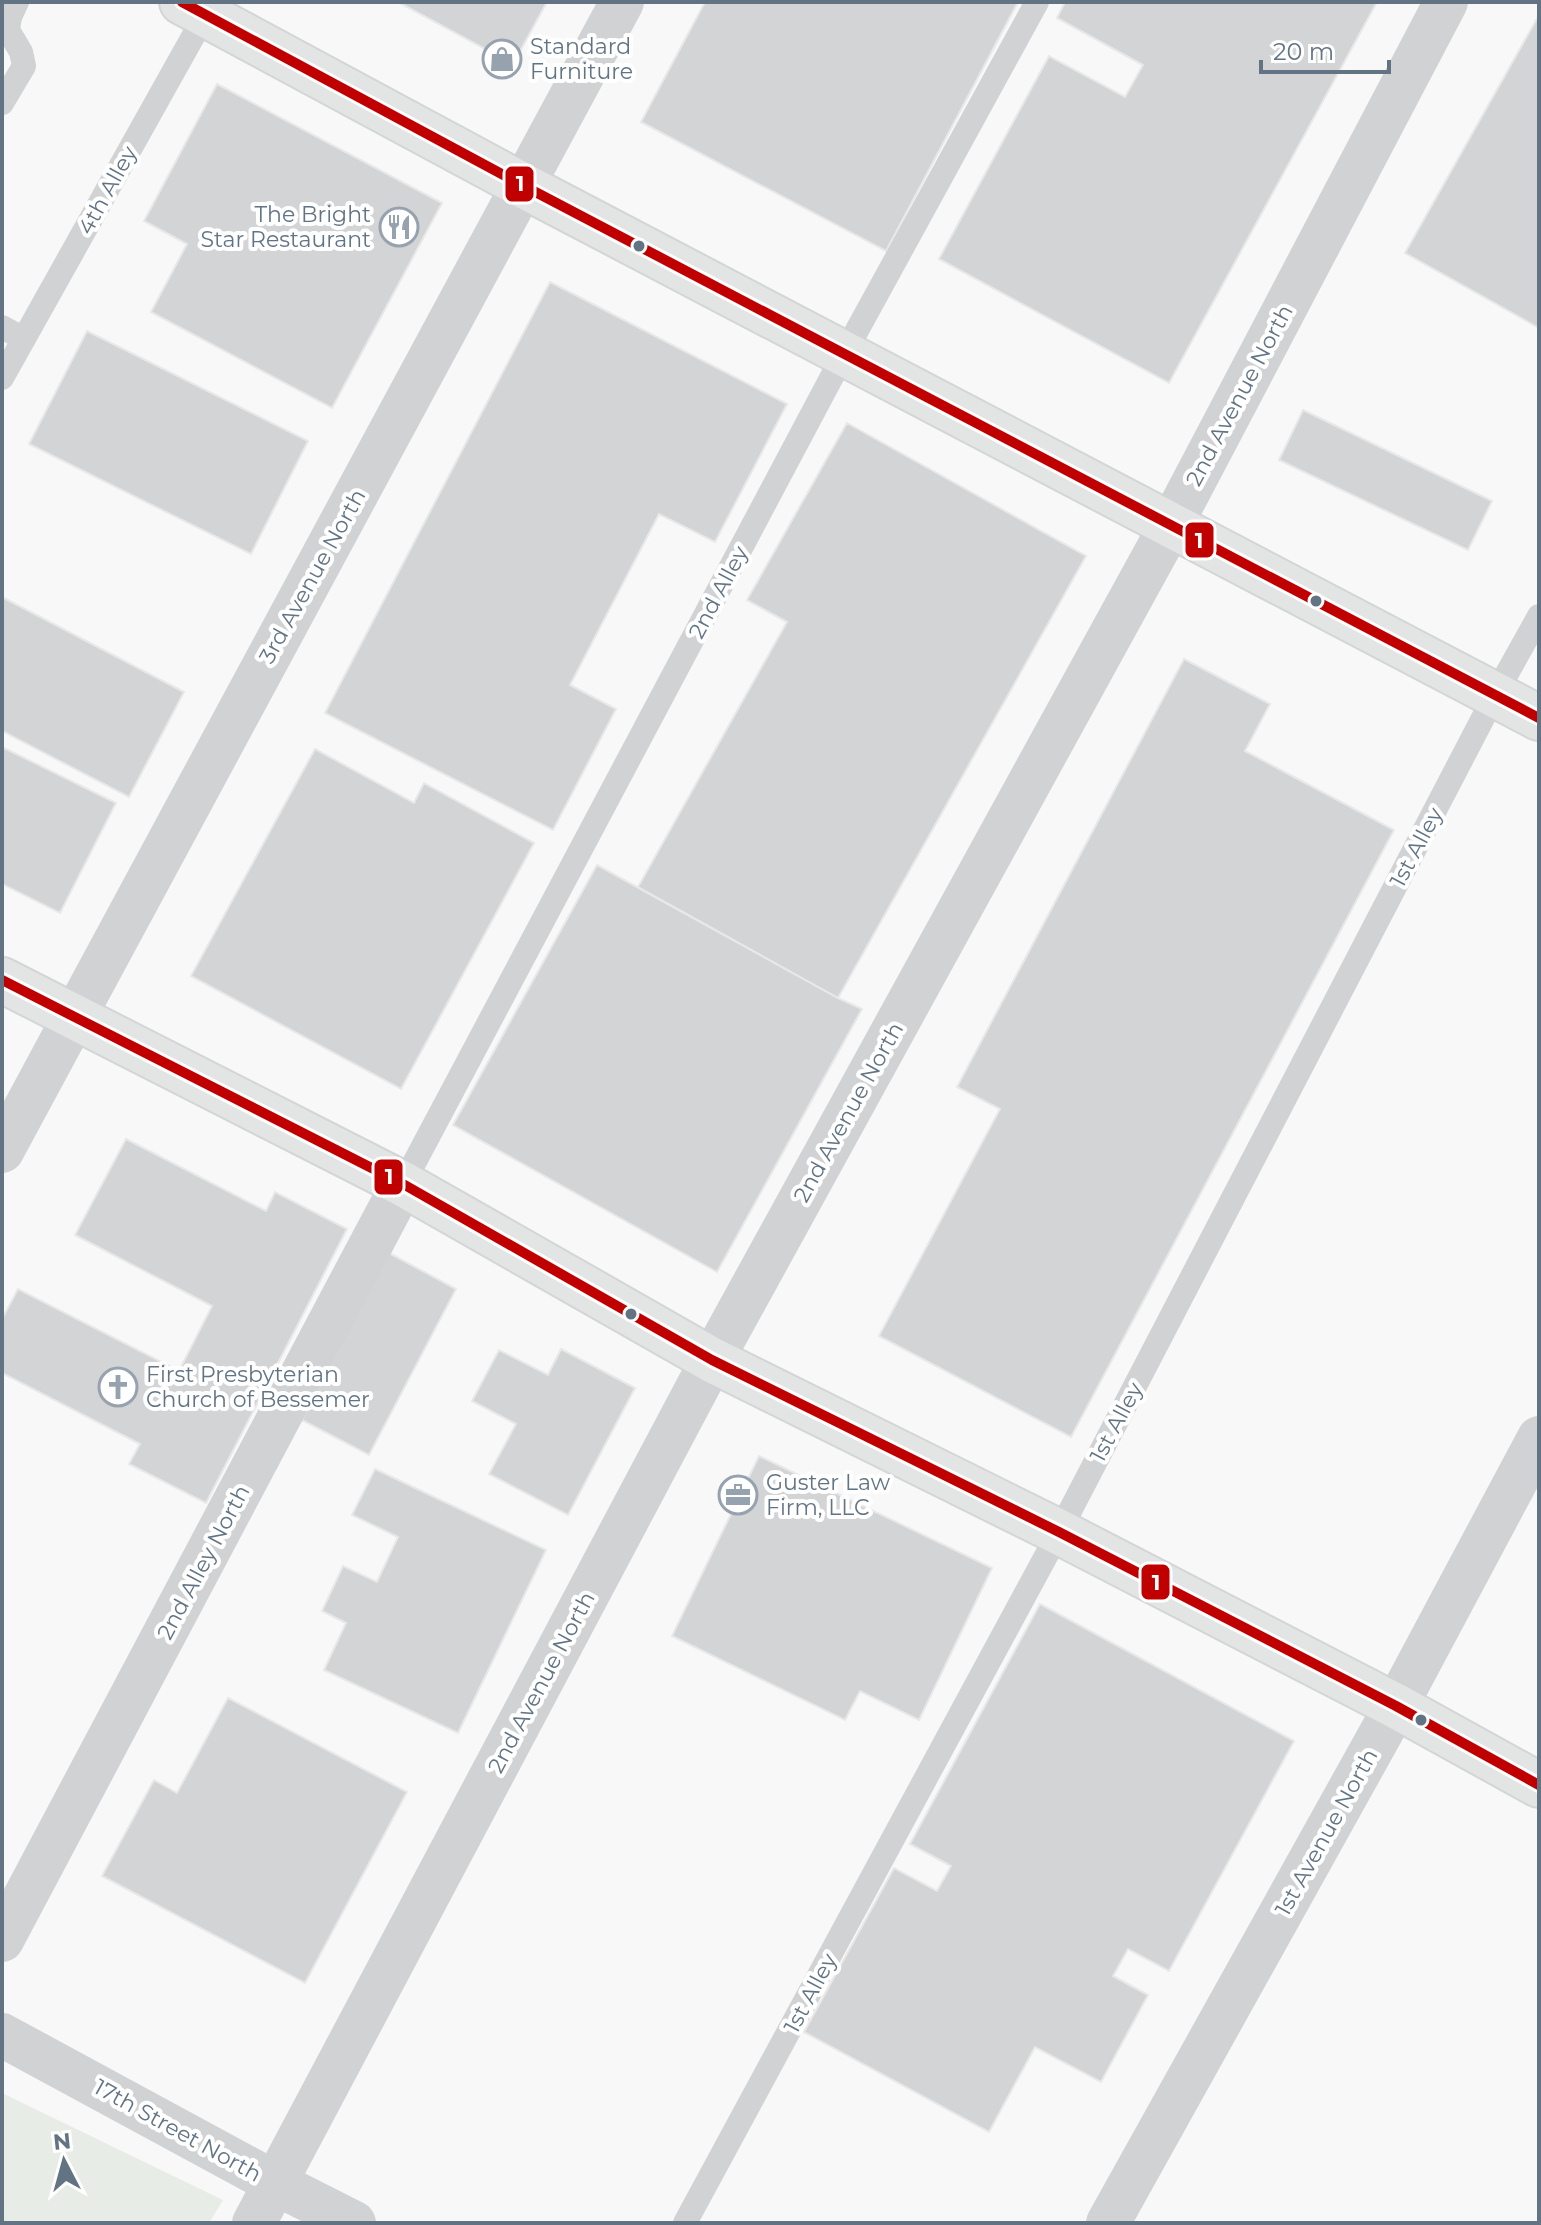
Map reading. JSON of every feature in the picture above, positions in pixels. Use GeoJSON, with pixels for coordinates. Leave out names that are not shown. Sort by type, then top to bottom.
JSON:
{"type":"FeatureCollection","features":[{"type":"Feature","properties":{"kind":"street","name":"3rd Avenue North"},"geometry":{"type":"LineString","coordinates":[[2,1151],[622,2]]}},
{"type":"Feature","properties":{"kind":"street","name":"2nd Avenue North"},"geometry":{"type":"LineString","coordinates":[[254,2223],[712,1360],[1171,525],[1446,2]]}},
{"type":"Feature","properties":{"kind":"street"},"geometry":{"type":"LineString","coordinates":[[200,6],[524,186],[1539,718]]}},
{"type":"Feature","properties":{"kind":"street"},"geometry":{"type":"LineString","coordinates":[[2,980],[403,1184],[712,1360],[1059,1532],[1396,1706],[1539,1785]]}},
{"type":"Feature","properties":{"kind":"street","name":"2nd Alley North"},"geometry":{"type":"LineString","coordinates":[[2,1940],[403,1184]]}},
{"type":"Feature","properties":{"kind":"street","name":"1st Avenue North"},"geometry":{"type":"LineString","coordinates":[[1108,2223],[1396,1706],[1539,1438]]}},
{"type":"Feature","properties":{"kind":"street","name":"17th Street North"},"geometry":{"type":"LineString","coordinates":[[2,2035],[354,2223]]}},
{"type":"Feature","properties":{"kind":"lane"},"geometry":{"type":"LineString","coordinates":[[2,103],[24,66],[21,52],[8,30],[17,2]]}},
{"type":"Feature","properties":{"kind":"lane","name":"2nd Alley"},"geometry":{"type":"LineString","coordinates":[[403,1184],[844,354],[1037,2]]}},
{"type":"Feature","properties":{"kind":"lane","name":"4th Alley"},"geometry":{"type":"LineString","coordinates":[[2,378],[200,6]]}},
{"type":"Feature","properties":{"kind":"lane"},"geometry":{"type":"LineString","coordinates":[[2,327],[24,339]]}},
{"type":"Feature","properties":{"kind":"lane","name":"1st Alley"},"geometry":{"type":"LineString","coordinates":[[685,2223],[1059,1532],[1539,616]]}},
{"type":"Feature","properties":{"kind":"shaded area"},"geometry":{"type":"Polygon","coordinates":[[[2,2093],[223,2200],[209,2223],[2,2223],[2,2093]]]}},
{"type":"Feature","properties":{"kind":"building"},"geometry":{"type":"Polygon","coordinates":[[[398,2],[547,2],[513,64],[398,2]]]}},
{"type":"Feature","properties":{"kind":"building"},"geometry":{"type":"Polygon","coordinates":[[[705,2],[1018,2],[886,251],[641,122],[705,2]]]}},
{"type":"Feature","properties":{"kind":"building"},"geometry":{"type":"Polygon","coordinates":[[[1065,2],[1377,2],[1169,383],[939,259],[1049,56],[1125,97],[1143,65],[1057,18],[1065,2]]]}},
{"type":"Feature","properties":{"kind":"building"},"geometry":{"type":"Polygon","coordinates":[[[1539,15],[1539,328],[1405,253],[1539,15]]]}},
{"type":"Feature","properties":{"kind":"building"},"geometry":{"type":"Polygon","coordinates":[[[217,84],[442,203],[332,408],[151,312],[187,244],[144,221],[217,84]]]}},
{"type":"Feature","properties":{"kind":"building"},"geometry":{"type":"Polygon","coordinates":[[[550,282],[787,404],[715,542],[659,514],[570,685],[616,709],[553,830],[325,713],[550,282]]]}},
{"type":"Feature","properties":{"kind":"building"},"geometry":{"type":"Polygon","coordinates":[[[87,331],[308,441],[251,554],[29,444],[87,331]]]}},
{"type":"Feature","properties":{"kind":"building"},"geometry":{"type":"Polygon","coordinates":[[[1303,410],[1492,501],[1468,550],[1279,460],[1303,410]]]}},
{"type":"Feature","properties":{"kind":"building"},"geometry":{"type":"Polygon","coordinates":[[[847,423],[1086,556],[838,998],[638,887],[787,622],[747,600],[847,423]]]}},
{"type":"Feature","properties":{"kind":"building"},"geometry":{"type":"Polygon","coordinates":[[[2,597],[184,692],[129,797],[2,731],[2,597]]]}},
{"type":"Feature","properties":{"kind":"building"},"geometry":{"type":"Polygon","coordinates":[[[1184,659],[1270,704],[1245,751],[1394,830],[1071,1437],[879,1336],[1000,1109],[957,1087],[1184,659]]]}},
{"type":"Feature","properties":{"kind":"building"},"geometry":{"type":"Polygon","coordinates":[[[2,747],[116,803],[60,913],[2,884],[2,747]]]}},
{"type":"Feature","properties":{"kind":"building"},"geometry":{"type":"Polygon","coordinates":[[[315,749],[414,803],[424,783],[534,843],[401,1089],[191,976],[315,749]]]}},
{"type":"Feature","properties":{"kind":"building"},"geometry":{"type":"Polygon","coordinates":[[[597,865],[862,1009],[717,1272],[453,1125],[597,865]]]}},
{"type":"Feature","properties":{"kind":"building"},"geometry":{"type":"Polygon","coordinates":[[[126,1139],[266,1211],[275,1192],[347,1229],[206,1503],[129,1464],[140,1444],[2,1373],[2,1319],[18,1289],[179,1371],[212,1306],[75,1235],[126,1139]]]}},
{"type":"Feature","properties":{"kind":"building"},"geometry":{"type":"Polygon","coordinates":[[[389,1253],[456,1289],[369,1455],[302,1420],[389,1253]]]}},
{"type":"Feature","properties":{"kind":"building"},"geometry":{"type":"Polygon","coordinates":[[[561,1349],[635,1388],[568,1515],[489,1474],[516,1424],[472,1401],[499,1350],[548,1375],[561,1349]]]}},
{"type":"Feature","properties":{"kind":"building"},"geometry":{"type":"Polygon","coordinates":[[[759,1456],[992,1568],[919,1720],[860,1691],[845,1720],[672,1636],[759,1456]]]}},
{"type":"Feature","properties":{"kind":"building"},"geometry":{"type":"Polygon","coordinates":[[[375,1469],[546,1550],[458,1733],[324,1670],[346,1623],[322,1611],[343,1566],[377,1582],[398,1537],[352,1515],[375,1469]]]}},
{"type":"Feature","properties":{"kind":"building"},"geometry":{"type":"Polygon","coordinates":[[[1040,1604],[1294,1741],[1169,1971],[1128,1949],[1113,1976],[1148,1995],[1101,2082],[1035,2047],[989,2132],[804,2032],[894,1868],[937,1891],[951,1866],[910,1844],[1040,1604]]]}},
{"type":"Feature","properties":{"kind":"building"},"geometry":{"type":"Polygon","coordinates":[[[228,1698],[407,1792],[305,1983],[102,1876],[154,1780],[177,1793],[228,1698]]]}},
{"type":"Feature","properties":{"kind":"transit line","name":"1"},"geometry":{"type":"LineString","coordinates":[[182,2],[524,186],[1539,718]]}},
{"type":"Feature","properties":{"kind":"transit line","name":"1"},"geometry":{"type":"LineString","coordinates":[[2,980],[403,1184],[712,1360],[1059,1532],[1396,1706],[1539,1785]]}},
{"type":"Feature","properties":{"kind":"place","name":"Standard Furniture"},"geometry":{"type":"Point","coordinates":[502,59]}},
{"type":"Feature","properties":{"kind":"place","name":"The Bright Star Restaurant"},"geometry":{"type":"Point","coordinates":[399,227]}},
{"type":"Feature","properties":{"kind":"place","name":"First Presbyterian Church of Bessemer"},"geometry":{"type":"Point","coordinates":[118,1387]}},
{"type":"Feature","properties":{"kind":"place","name":"Guster Law Firm, LLC"},"geometry":{"type":"Point","coordinates":[738,1495]}}]}
